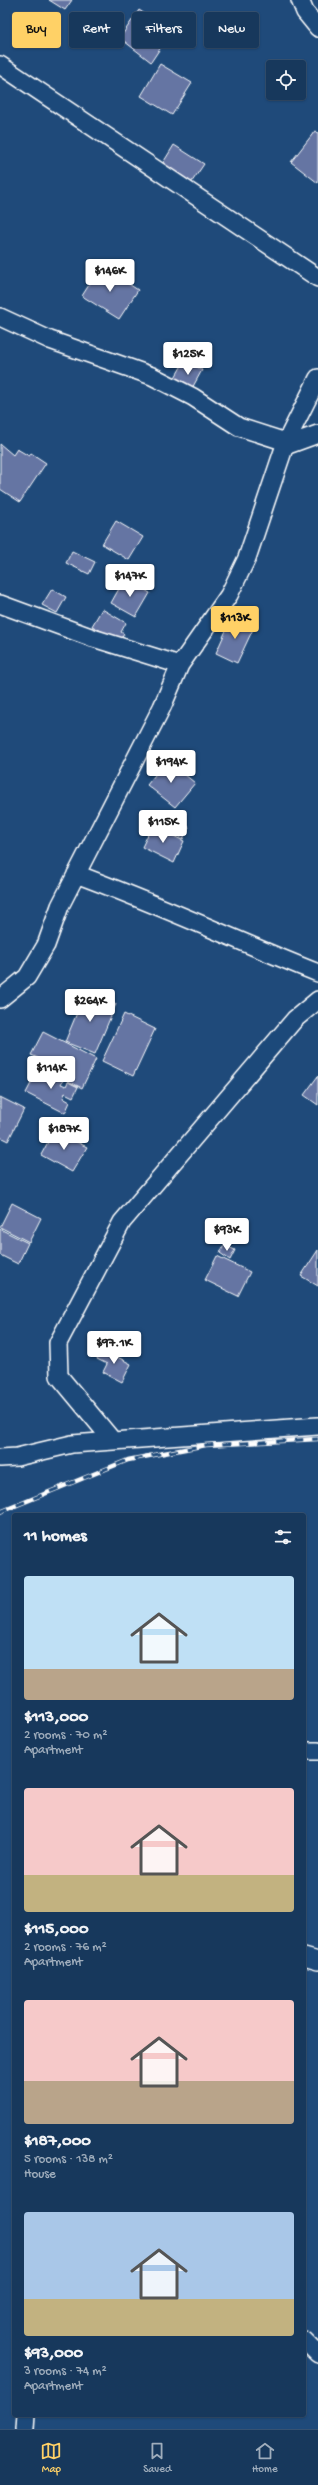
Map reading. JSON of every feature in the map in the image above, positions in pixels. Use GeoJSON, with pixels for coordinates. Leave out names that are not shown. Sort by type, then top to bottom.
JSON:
{"type":"FeatureCollection","features":[{"type":"Feature","properties":{"kind":"street"},"geometry":{"type":"LineString","coordinates":[[300,0],[305,12],[318,28]]}},
{"type":"Feature","properties":{"kind":"street"},"geometry":{"type":"LineString","coordinates":[[0,65],[318,278]]}},
{"type":"Feature","properties":{"kind":"street"},"geometry":{"type":"LineString","coordinates":[[0,318],[50,340],[152,376],[193,397],[239,427],[286,444],[318,434]]}},
{"type":"Feature","properties":{"kind":"street"},"geometry":{"type":"LineString","coordinates":[[0,999],[27,977],[46,945],[60,906],[162,707],[180,665],[229,595],[247,558],[286,444],[318,378]]}},
{"type":"Feature","properties":{"kind":"street"},"geometry":{"type":"LineString","coordinates":[[0,604],[93,638],[180,665]]}},
{"type":"Feature","properties":{"kind":"street"},"geometry":{"type":"LineString","coordinates":[[76,874],[130,894],[218,933],[318,973]]}},
{"type":"Feature","properties":{"kind":"street"},"geometry":{"type":"LineString","coordinates":[[113,1441],[59,1376],[58,1343],[122,1222],[295,1019],[318,1000]]}},
{"type":"Feature","properties":{"kind":"street"},"geometry":{"type":"LineString","coordinates":[[0,1458],[17,1457],[72,1444],[318,1426]]}},
{"type":"Feature","properties":{"kind":"street"},"geometry":{"type":"LineString","coordinates":[[306,1751],[318,1751]]}},
{"type":"Feature","properties":{"kind":"street"},"geometry":{"type":"LineString","coordinates":[[306,1957],[318,1960]]}},
{"type":"Feature","properties":{"kind":"street"},"geometry":{"type":"LineString","coordinates":[[306,2342],[318,2354]]}},
{"type":"Feature","properties":{"kind":"street"},"geometry":{"type":"LineString","coordinates":[[25,2429],[26,2417]]}},
{"type":"Feature","properties":{"kind":"building"},"geometry":{"type":"Polygon","coordinates":[[[49,0],[72,0],[65,10],[49,0]]]}},
{"type":"Feature","properties":{"kind":"building"},"geometry":{"type":"Polygon","coordinates":[[[132,20],[132,47],[124,41],[124,32],[132,20]]]}},
{"type":"Feature","properties":{"kind":"building"},"geometry":{"type":"Polygon","coordinates":[[[133,48],[160,48],[151,62],[133,48]]]}},
{"type":"Feature","properties":{"kind":"building"},"geometry":{"type":"Polygon","coordinates":[[[160,64],[192,83],[172,115],[141,96],[160,64]]]}},
{"type":"Feature","properties":{"kind":"building"},"geometry":{"type":"Polygon","coordinates":[[[315,131],[318,133],[318,183],[291,162],[315,131]]]}},
{"type":"Feature","properties":{"kind":"building"},"geometry":{"type":"Polygon","coordinates":[[[174,145],[204,164],[187,189],[161,166],[174,145]]]}},
{"type":"Feature","properties":{"kind":"building"},"geometry":{"type":"Polygon","coordinates":[[[101,266],[138,290],[119,319],[82,296],[101,266]]]}},
{"type":"Feature","properties":{"kind":"building"},"geometry":{"type":"Polygon","coordinates":[[[185,360],[202,370],[190,392],[173,381],[185,360]]]}},
{"type":"Feature","properties":{"kind":"building"},"geometry":{"type":"Polygon","coordinates":[[[0,444],[13,455],[17,449],[29,456],[31,453],[46,463],[20,502],[0,489],[0,444]]]}},
{"type":"Feature","properties":{"kind":"building"},"geometry":{"type":"Polygon","coordinates":[[[116,521],[143,537],[129,560],[102,544],[116,521]]]}},
{"type":"Feature","properties":{"kind":"building"},"geometry":{"type":"Polygon","coordinates":[[[72,551],[95,562],[89,574],[66,563],[72,551]]]}},
{"type":"Feature","properties":{"kind":"building"},"geometry":{"type":"Polygon","coordinates":[[[125,578],[150,593],[136,617],[111,603],[125,578]]]}},
{"type":"Feature","properties":{"kind":"building"},"geometry":{"type":"Polygon","coordinates":[[[52,589],[66,597],[57,613],[42,605],[52,589]]]}},
{"type":"Feature","properties":{"kind":"building"},"geometry":{"type":"Polygon","coordinates":[[[102,609],[126,623],[121,632],[124,634],[120,641],[92,626],[102,609]]]}},
{"type":"Feature","properties":{"kind":"building"},"geometry":{"type":"Polygon","coordinates":[[[232,617],[254,627],[237,663],[216,653],[232,617]]]}},
{"type":"Feature","properties":{"kind":"building"},"geometry":{"type":"Polygon","coordinates":[[[167,760],[195,783],[175,807],[147,785],[167,760]]]}},
{"type":"Feature","properties":{"kind":"building"},"geometry":{"type":"Polygon","coordinates":[[[171,819],[189,827],[183,839],[165,830],[171,819]]]}},
{"type":"Feature","properties":{"kind":"building"},"geometry":{"type":"Polygon","coordinates":[[[152,826],[184,841],[174,863],[142,847],[152,826]]]}},
{"type":"Feature","properties":{"kind":"building"},"geometry":{"type":"Polygon","coordinates":[[[86,991],[116,1004],[95,1054],[65,1042],[86,991]]]}},
{"type":"Feature","properties":{"kind":"building"},"geometry":{"type":"Polygon","coordinates":[[[124,1014],[155,1029],[133,1076],[102,1061],[124,1014]]]}},
{"type":"Feature","properties":{"kind":"building"},"geometry":{"type":"Polygon","coordinates":[[[43,1032],[96,1059],[82,1088],[68,1081],[71,1074],[64,1070],[60,1077],[35,1064],[38,1058],[31,1055],[43,1032]]]}},
{"type":"Feature","properties":{"kind":"building"},"geometry":{"type":"Polygon","coordinates":[[[39,1068],[63,1080],[61,1084],[66,1086],[68,1082],[78,1087],[73,1097],[65,1093],[63,1098],[70,1102],[65,1113],[26,1093],[39,1068]]]}},
{"type":"Feature","properties":{"kind":"building"},"geometry":{"type":"Polygon","coordinates":[[[318,1076],[318,1105],[304,1095],[318,1076]]]}},
{"type":"Feature","properties":{"kind":"building"},"geometry":{"type":"Polygon","coordinates":[[[0,1097],[24,1109],[8,1141],[0,1137],[0,1097]]]}},
{"type":"Feature","properties":{"kind":"building"},"geometry":{"type":"Polygon","coordinates":[[[54,1131],[87,1147],[72,1172],[41,1155],[54,1131]]]}},
{"type":"Feature","properties":{"kind":"building"},"geometry":{"type":"Polygon","coordinates":[[[12,1203],[41,1218],[29,1242],[0,1227],[12,1203]]]}},
{"type":"Feature","properties":{"kind":"building"},"geometry":{"type":"Polygon","coordinates":[[[0,1229],[28,1243],[18,1264],[0,1255],[0,1229]]]}},
{"type":"Feature","properties":{"kind":"building"},"geometry":{"type":"Polygon","coordinates":[[[224,1245],[235,1250],[230,1260],[220,1253],[224,1245]]]}},
{"type":"Feature","properties":{"kind":"building"},"geometry":{"type":"Polygon","coordinates":[[[318,1250],[318,1286],[301,1276],[318,1250]]]}},
{"type":"Feature","properties":{"kind":"building"},"geometry":{"type":"Polygon","coordinates":[[[217,1256],[250,1272],[238,1296],[205,1280],[217,1256]]]}},
{"type":"Feature","properties":{"kind":"building"},"geometry":{"type":"Polygon","coordinates":[[[102,1349],[131,1364],[122,1382],[103,1372],[107,1364],[97,1359],[102,1349]]]}},
{"type":"Feature","properties":{"kind":"railway"},"geometry":{"type":"LineString","coordinates":[[0,1512],[128,1460],[206,1445],[318,1439]]}}]}
